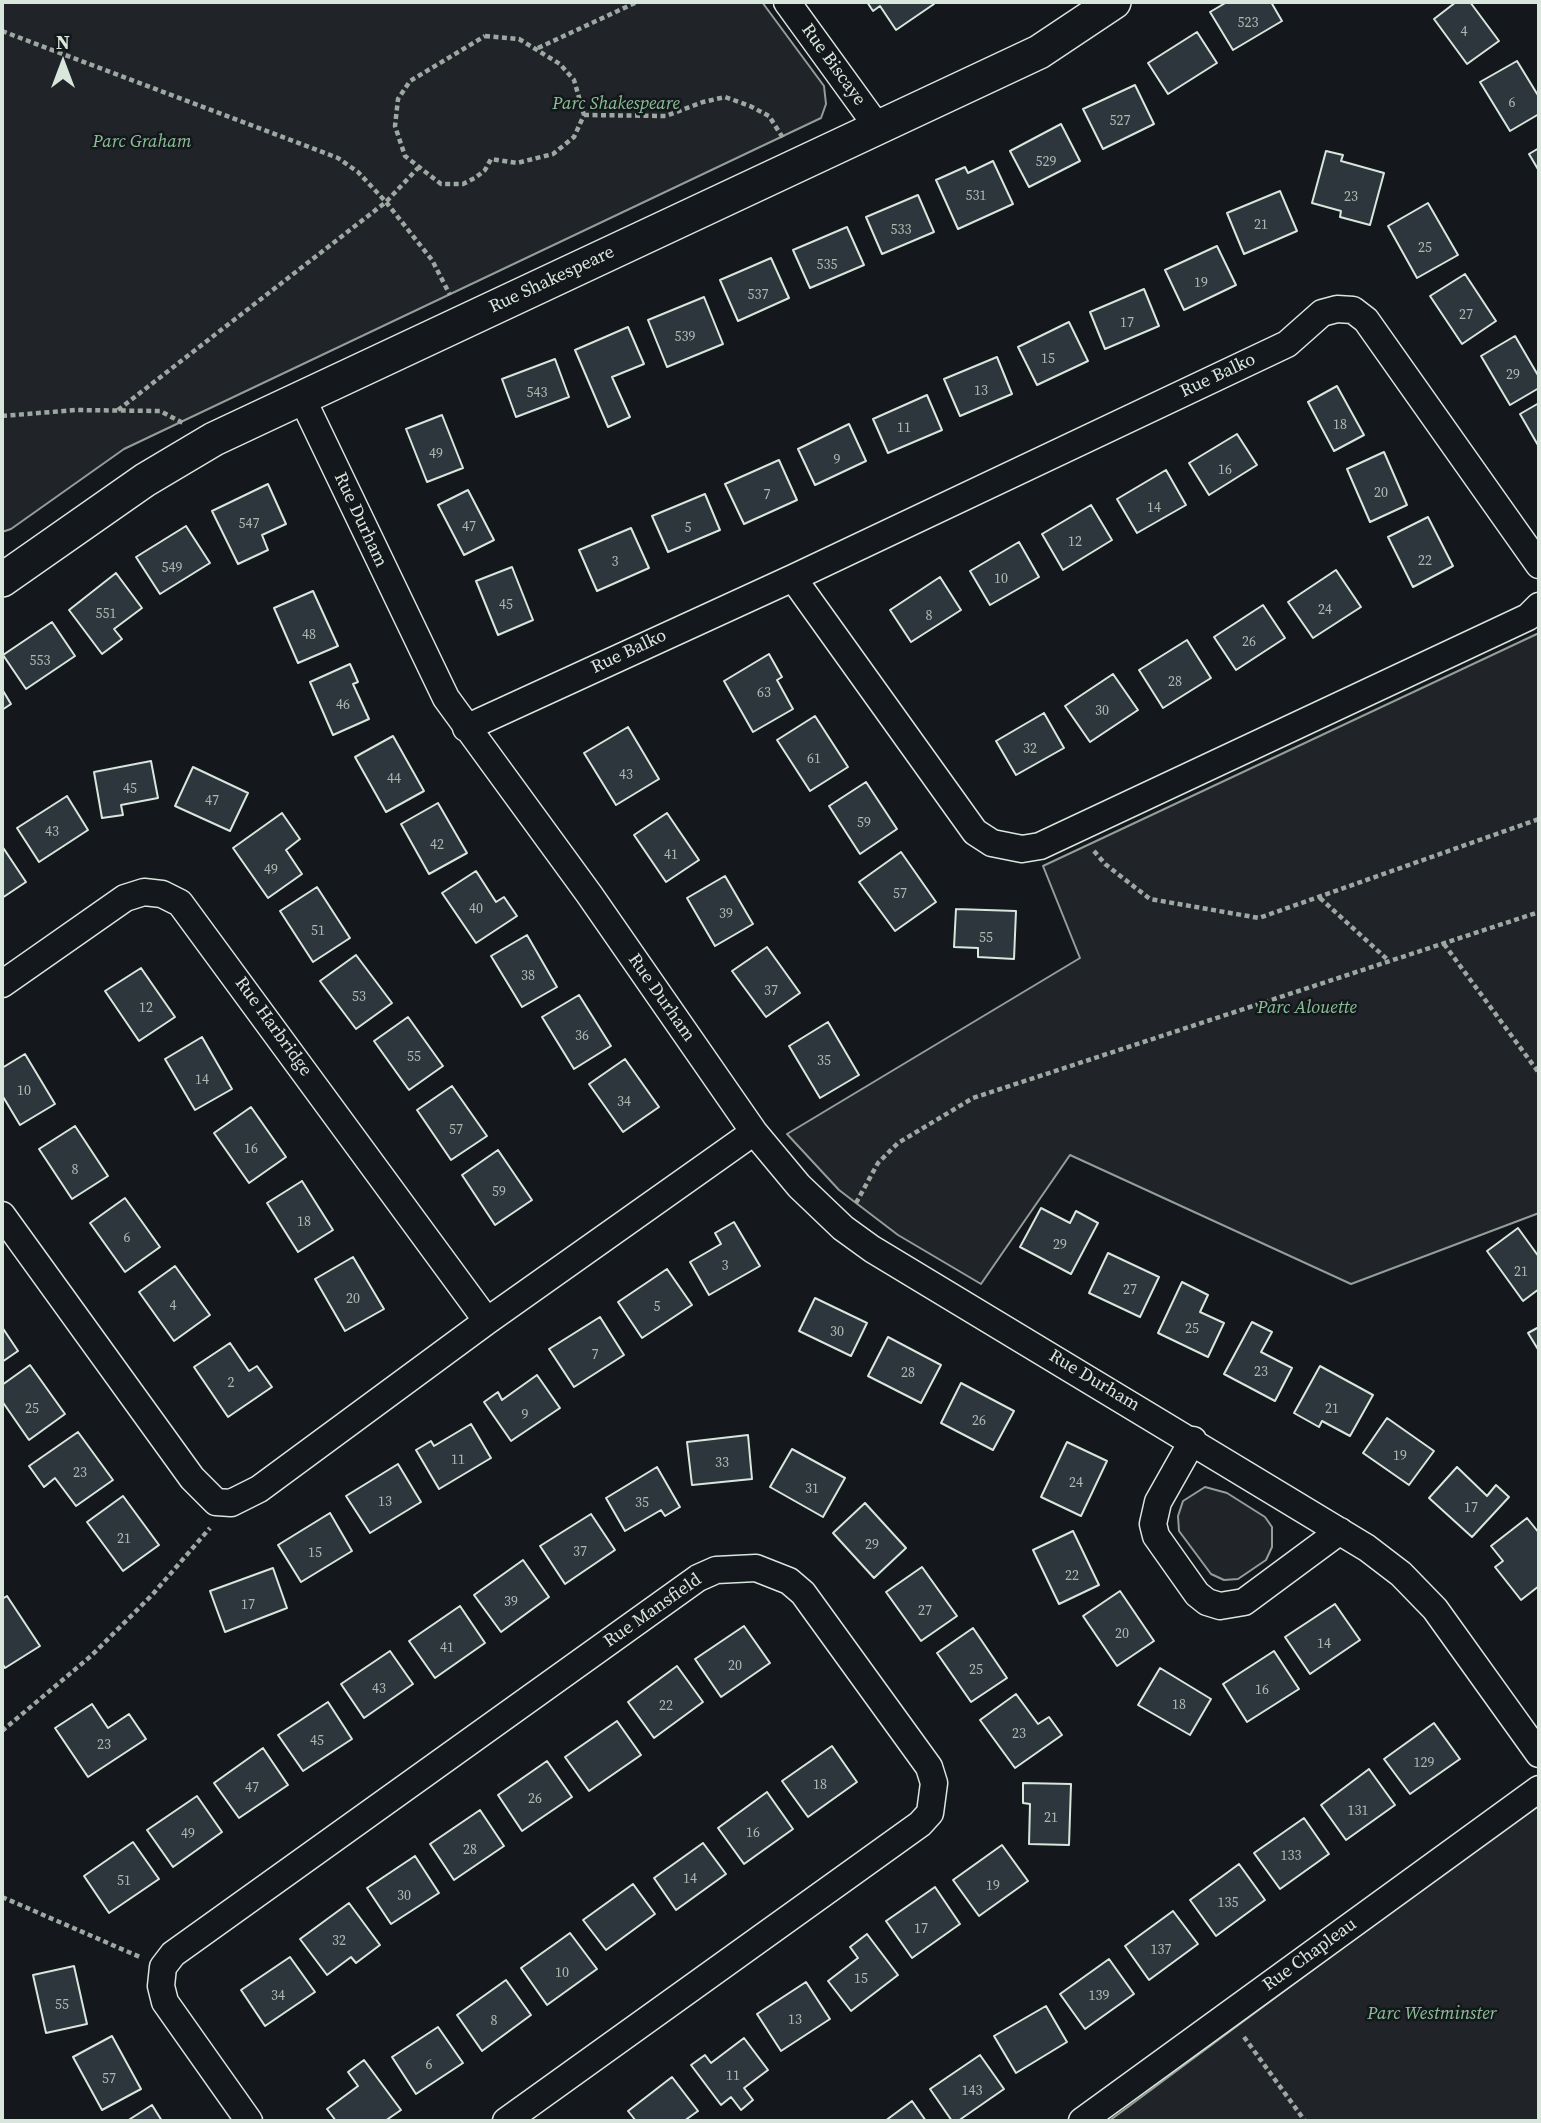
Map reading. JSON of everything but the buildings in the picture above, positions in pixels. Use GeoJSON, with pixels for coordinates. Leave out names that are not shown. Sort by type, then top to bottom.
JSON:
{"type":"FeatureCollection","features":[{"type":"Feature","properties":{"kind":"street","name":"Rue Biscaye"},"geometry":{"type":"LineString","coordinates":[[787,2],[879,128]]}},
{"type":"Feature","properties":{"kind":"street","name":"Rue Shakespeare"},"geometry":{"type":"LineString","coordinates":[[2,580],[145,480],[214,439],[1039,52],[1114,2]]}},
{"type":"Feature","properties":{"kind":"street","name":"Rue Balko"},"geometry":{"type":"LineString","coordinates":[[466,728],[793,578],[1287,344],[1322,313],[1336,309],[1353,310],[1366,320],[1539,565]]}},
{"type":"Feature","properties":{"kind":"street","name":"Rue Durham"},"geometry":{"type":"LineString","coordinates":[[302,397],[430,667],[466,728],[589,894],[754,1132],[799,1186],[843,1228],[1340,1531],[1401,1574],[1435,1609],[1539,1754]]}},
{"type":"Feature","properties":{"kind":"street"},"geometry":{"type":"LineString","coordinates":[[793,578],[975,832],[992,843],[1022,849],[1040,846],[1528,617],[1539,606]]}},
{"type":"Feature","properties":{"kind":"street","name":"Rue Harbridge"},"geometry":{"type":"LineString","coordinates":[[2,984],[125,898],[144,892],[162,894],[180,903],[486,1321]]}},
{"type":"Feature","properties":{"kind":"street"},"geometry":{"type":"LineString","coordinates":[[2,1215],[192,1478],[216,1502],[231,1503],[259,1489],[486,1321],[754,1132]]}},
{"type":"Feature","properties":{"kind":"street"},"geometry":{"type":"LineString","coordinates":[[1193,1440],[1158,1502],[1153,1524],[1156,1536],[1197,1594],[1207,1602],[1233,1606],[1244,1602],[1340,1531]]}},
{"type":"Feature","properties":{"kind":"street","name":"Rue Mansfield"},"geometry":{"type":"LineString","coordinates":[[163,1968],[185,1944],[698,1578],[716,1570],[755,1568],[789,1581],[803,1593],[929,1766],[934,1783],[930,1813],[920,1824],[506,2121]]}},
{"type":"Feature","properties":{"kind":"street","name":"Rue Chapleau"},"geometry":{"type":"LineString","coordinates":[[1082,2121],[1539,1789]]}},
{"type":"Feature","properties":{"kind":"street"},"geometry":{"type":"LineString","coordinates":[[163,1968],[161,1986],[164,2002],[249,2121]]}},
{"type":"Feature","properties":{"kind":"path"},"geometry":{"type":"LineString","coordinates":[[538,48],[637,2]]}},
{"type":"Feature","properties":{"kind":"path"},"geometry":{"type":"LineString","coordinates":[[2,32],[313,147],[358,172],[386,202],[432,260],[463,321]]}},
{"type":"Feature","properties":{"kind":"path"},"geometry":{"type":"LineString","coordinates":[[485,36],[509,36],[538,48],[573,80],[584,115],[574,137],[559,151],[517,163],[491,159],[485,170],[463,184],[442,184],[418,168],[405,156],[395,126],[398,99],[410,81],[485,36]]}},
{"type":"Feature","properties":{"kind":"path"},"geometry":{"type":"LineString","coordinates":[[584,115],[666,116],[724,97],[769,116],[801,165]]}},
{"type":"Feature","properties":{"kind":"path"},"geometry":{"type":"LineString","coordinates":[[118,410],[386,202],[418,168]]}},
{"type":"Feature","properties":{"kind":"path"},"geometry":{"type":"LineString","coordinates":[[2,416],[76,410],[160,411],[214,439]]}},
{"type":"Feature","properties":{"kind":"path"},"geometry":{"type":"LineString","coordinates":[[1075,829],[1105,864],[1150,899],[1259,918],[1539,819]]}},
{"type":"Feature","properties":{"kind":"path"},"geometry":{"type":"LineString","coordinates":[[1320,898],[1389,961]]}},
{"type":"Feature","properties":{"kind":"path"},"geometry":{"type":"LineString","coordinates":[[843,1228],[878,1163],[898,1143],[973,1098],[1539,912]]}},
{"type":"Feature","properties":{"kind":"path"},"geometry":{"type":"LineString","coordinates":[[1444,944],[1539,1073]]}},
{"type":"Feature","properties":{"kind":"path"},"geometry":{"type":"LineString","coordinates":[[2,1731],[91,1656],[152,1595],[231,1503]]}},
{"type":"Feature","properties":{"kind":"path"},"geometry":{"type":"LineString","coordinates":[[2,1897],[163,1968]]}},
{"type":"Feature","properties":{"kind":"path"},"geometry":{"type":"LineString","coordinates":[[1228,2014],[1306,2121]]}},
{"type":"Feature","properties":{"kind":"green space"},"geometry":{"type":"Polygon","coordinates":[[[2,2],[762,2],[824,86],[826,104],[821,118],[124,449],[11,529],[2,532],[2,2]]]}},
{"type":"Feature","properties":{"kind":"green space","name":"Parc Alouette"},"geometry":{"type":"Polygon","coordinates":[[[1539,633],[1539,1213],[1351,1284],[1070,1155],[981,1284],[898,1235],[839,1190],[787,1134],[1080,958],[1043,866],[1539,633]]]}},
{"type":"Feature","properties":{"kind":"green space"},"geometry":{"type":"Polygon","coordinates":[[[1205,1487],[1227,1493],[1265,1517],[1272,1527],[1272,1547],[1266,1560],[1238,1579],[1224,1580],[1211,1574],[1179,1531],[1178,1516],[1183,1501],[1205,1487]]]}},
{"type":"Feature","properties":{"kind":"green space","name":"Parc Westminster"},"geometry":{"type":"Polygon","coordinates":[[[1539,1802],[1539,2121],[1109,2121],[1539,1802]]]}},
{"type":"Feature","properties":{"kind":"park label","name":"Parc Shakespeare"},"geometry":{"type":"Point","coordinates":[616,104]}},
{"type":"Feature","properties":{"kind":"park label","name":"Parc Graham"},"geometry":{"type":"Point","coordinates":[142,142]}}]}
